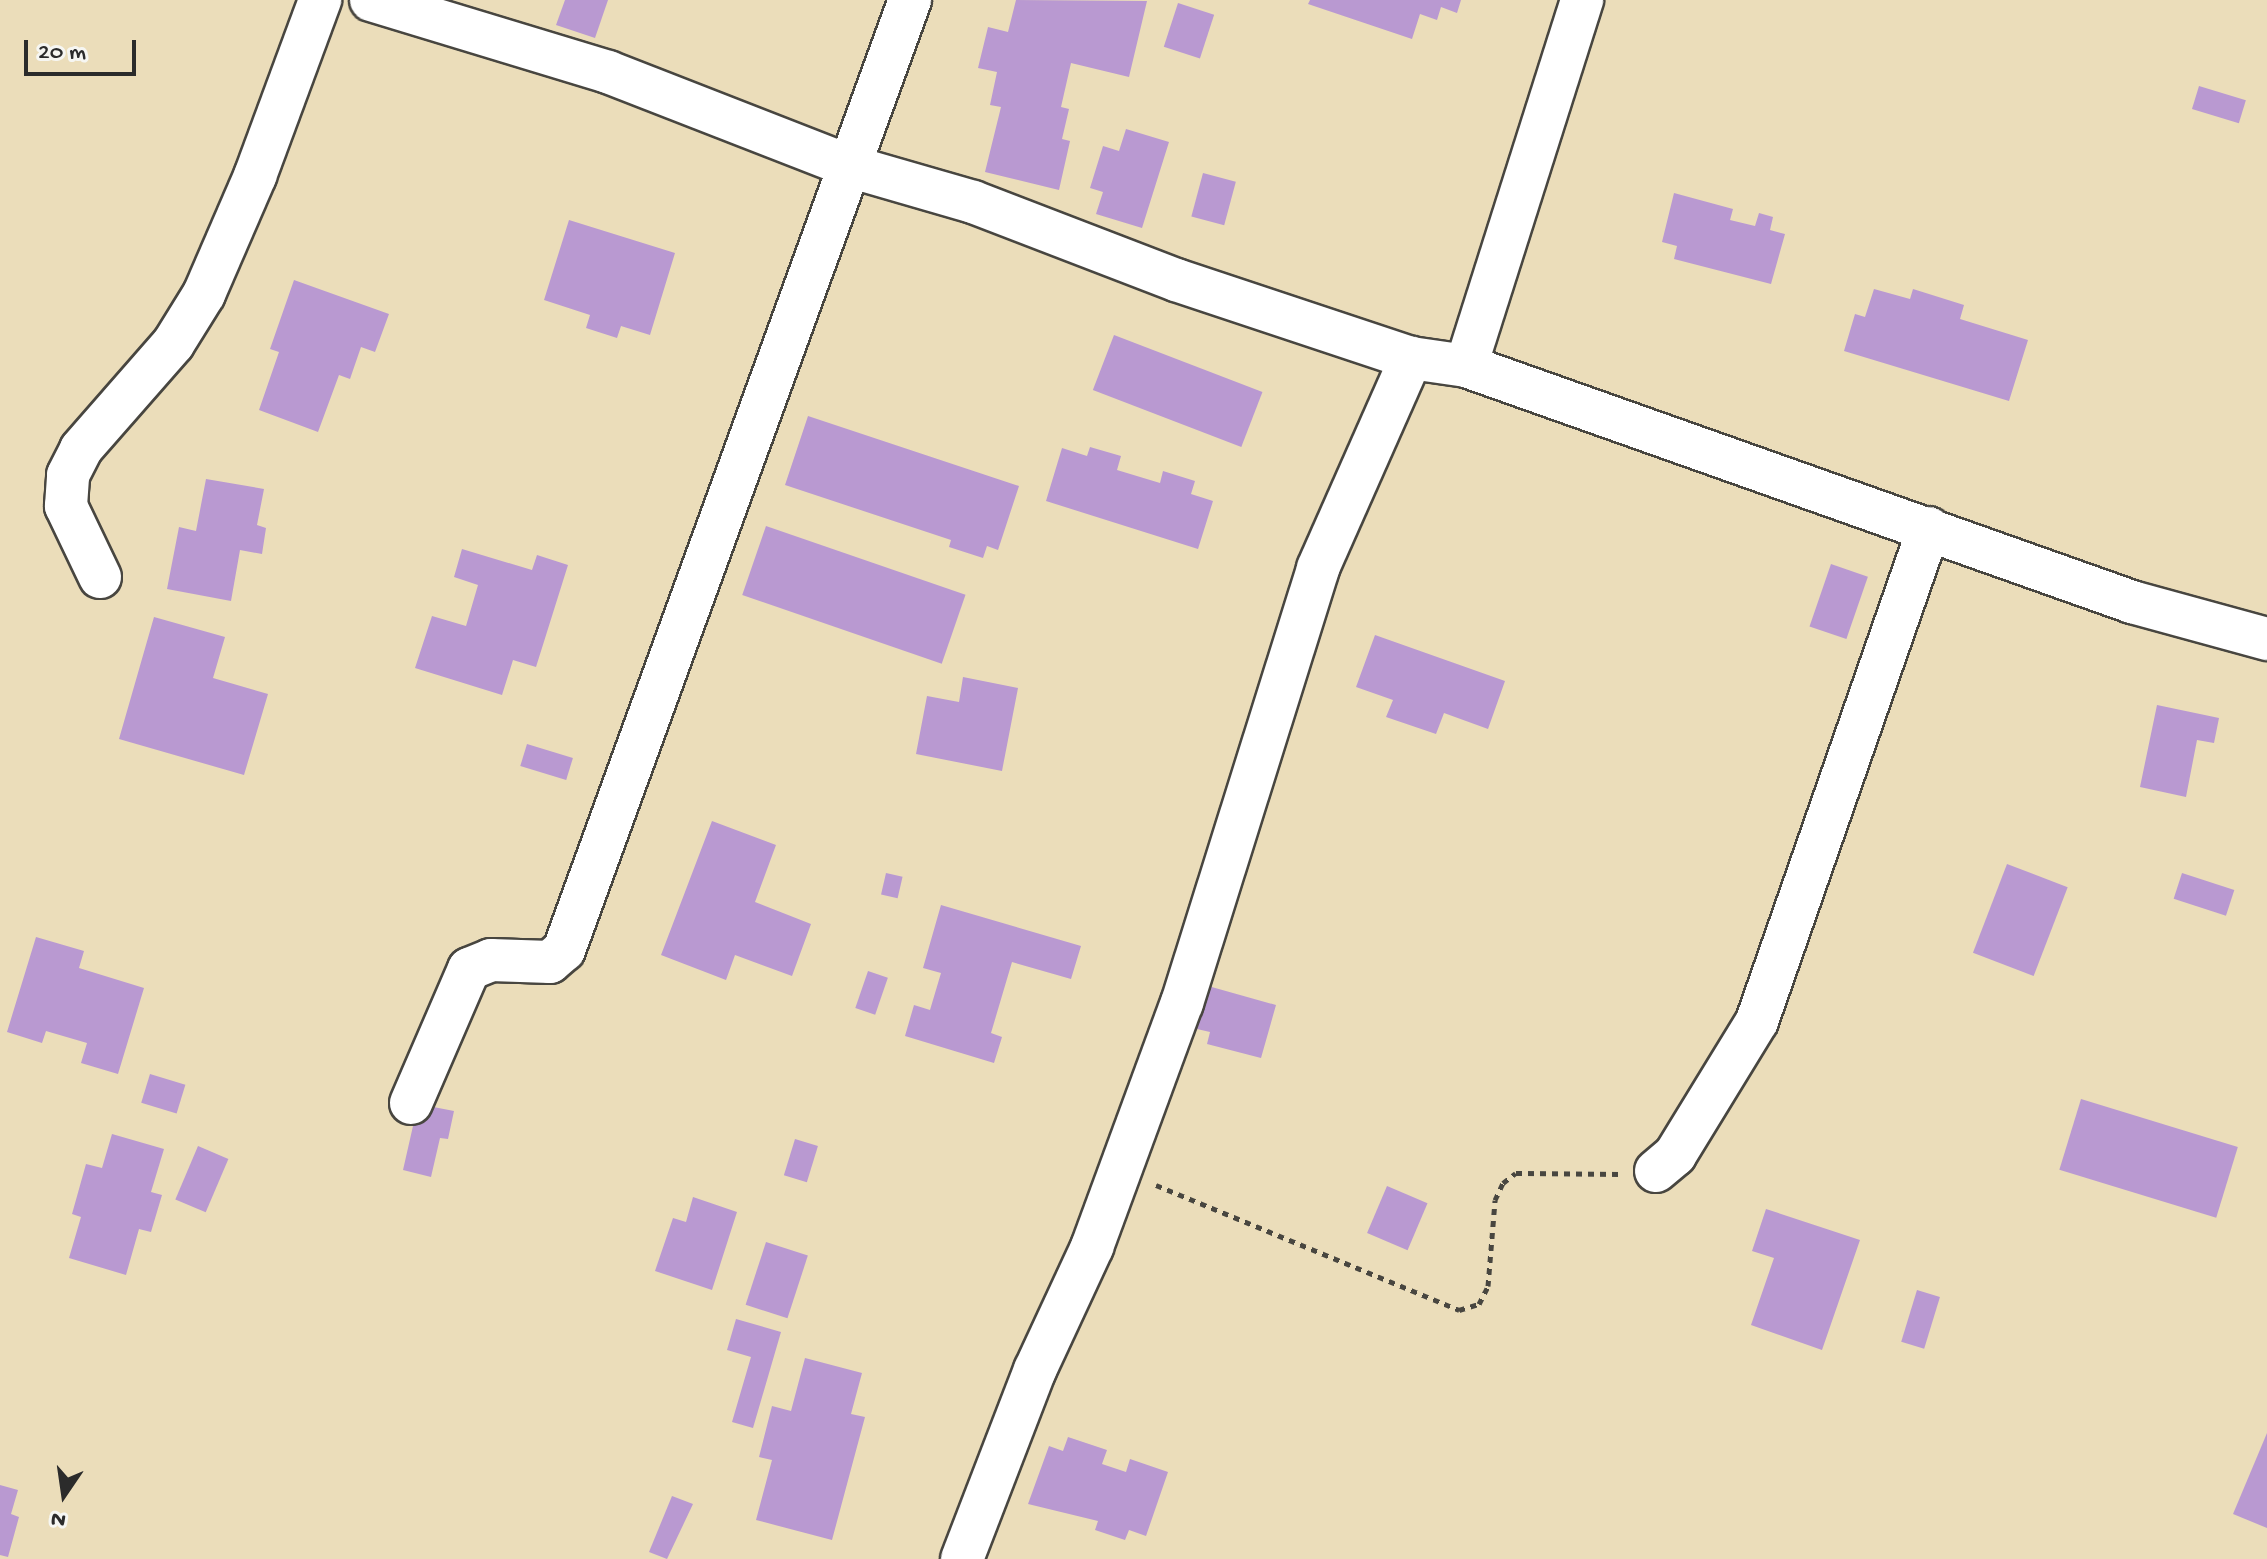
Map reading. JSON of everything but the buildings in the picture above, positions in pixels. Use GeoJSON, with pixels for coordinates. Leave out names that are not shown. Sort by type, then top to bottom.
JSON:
{"type":"FeatureCollection","features":[{"type":"Feature","properties":{"kind":"street"},"geometry":{"type":"LineString","coordinates":[[100,577],[66,506],[68,475],[81,449],[173,344],[204,294],[255,176],[320,0]]}},
{"type":"Feature","properties":{"kind":"street"},"geometry":{"type":"LineString","coordinates":[[371,0],[608,72],[852,167],[973,202],[1176,280],[1411,358],[1466,366],[2132,602],[2267,639]]}},
{"type":"Feature","properties":{"kind":"street"},"geometry":{"type":"LineString","coordinates":[[411,1103],[469,969],[491,960],[550,962],[564,950],[852,167],[910,0]]}},
{"type":"Feature","properties":{"kind":"street"},"geometry":{"type":"LineString","coordinates":[[1466,366],[1582,0]]}},
{"type":"Feature","properties":{"kind":"street"},"geometry":{"type":"LineString","coordinates":[[962,1559],[1035,1370],[1092,1247],[1182,1003],[1318,568],[1411,358]]}},
{"type":"Feature","properties":{"kind":"street"},"geometry":{"type":"LineString","coordinates":[[1656,1171],[1675,1155],[1757,1021],[1929,528]]}},
{"type":"Feature","properties":{"kind":"path"},"geometry":{"type":"LineString","coordinates":[[1120,1172],[1326,1251],[1459,1310],[1479,1304],[1488,1286],[1495,1200],[1516,1173],[1656,1171]]}}]}
